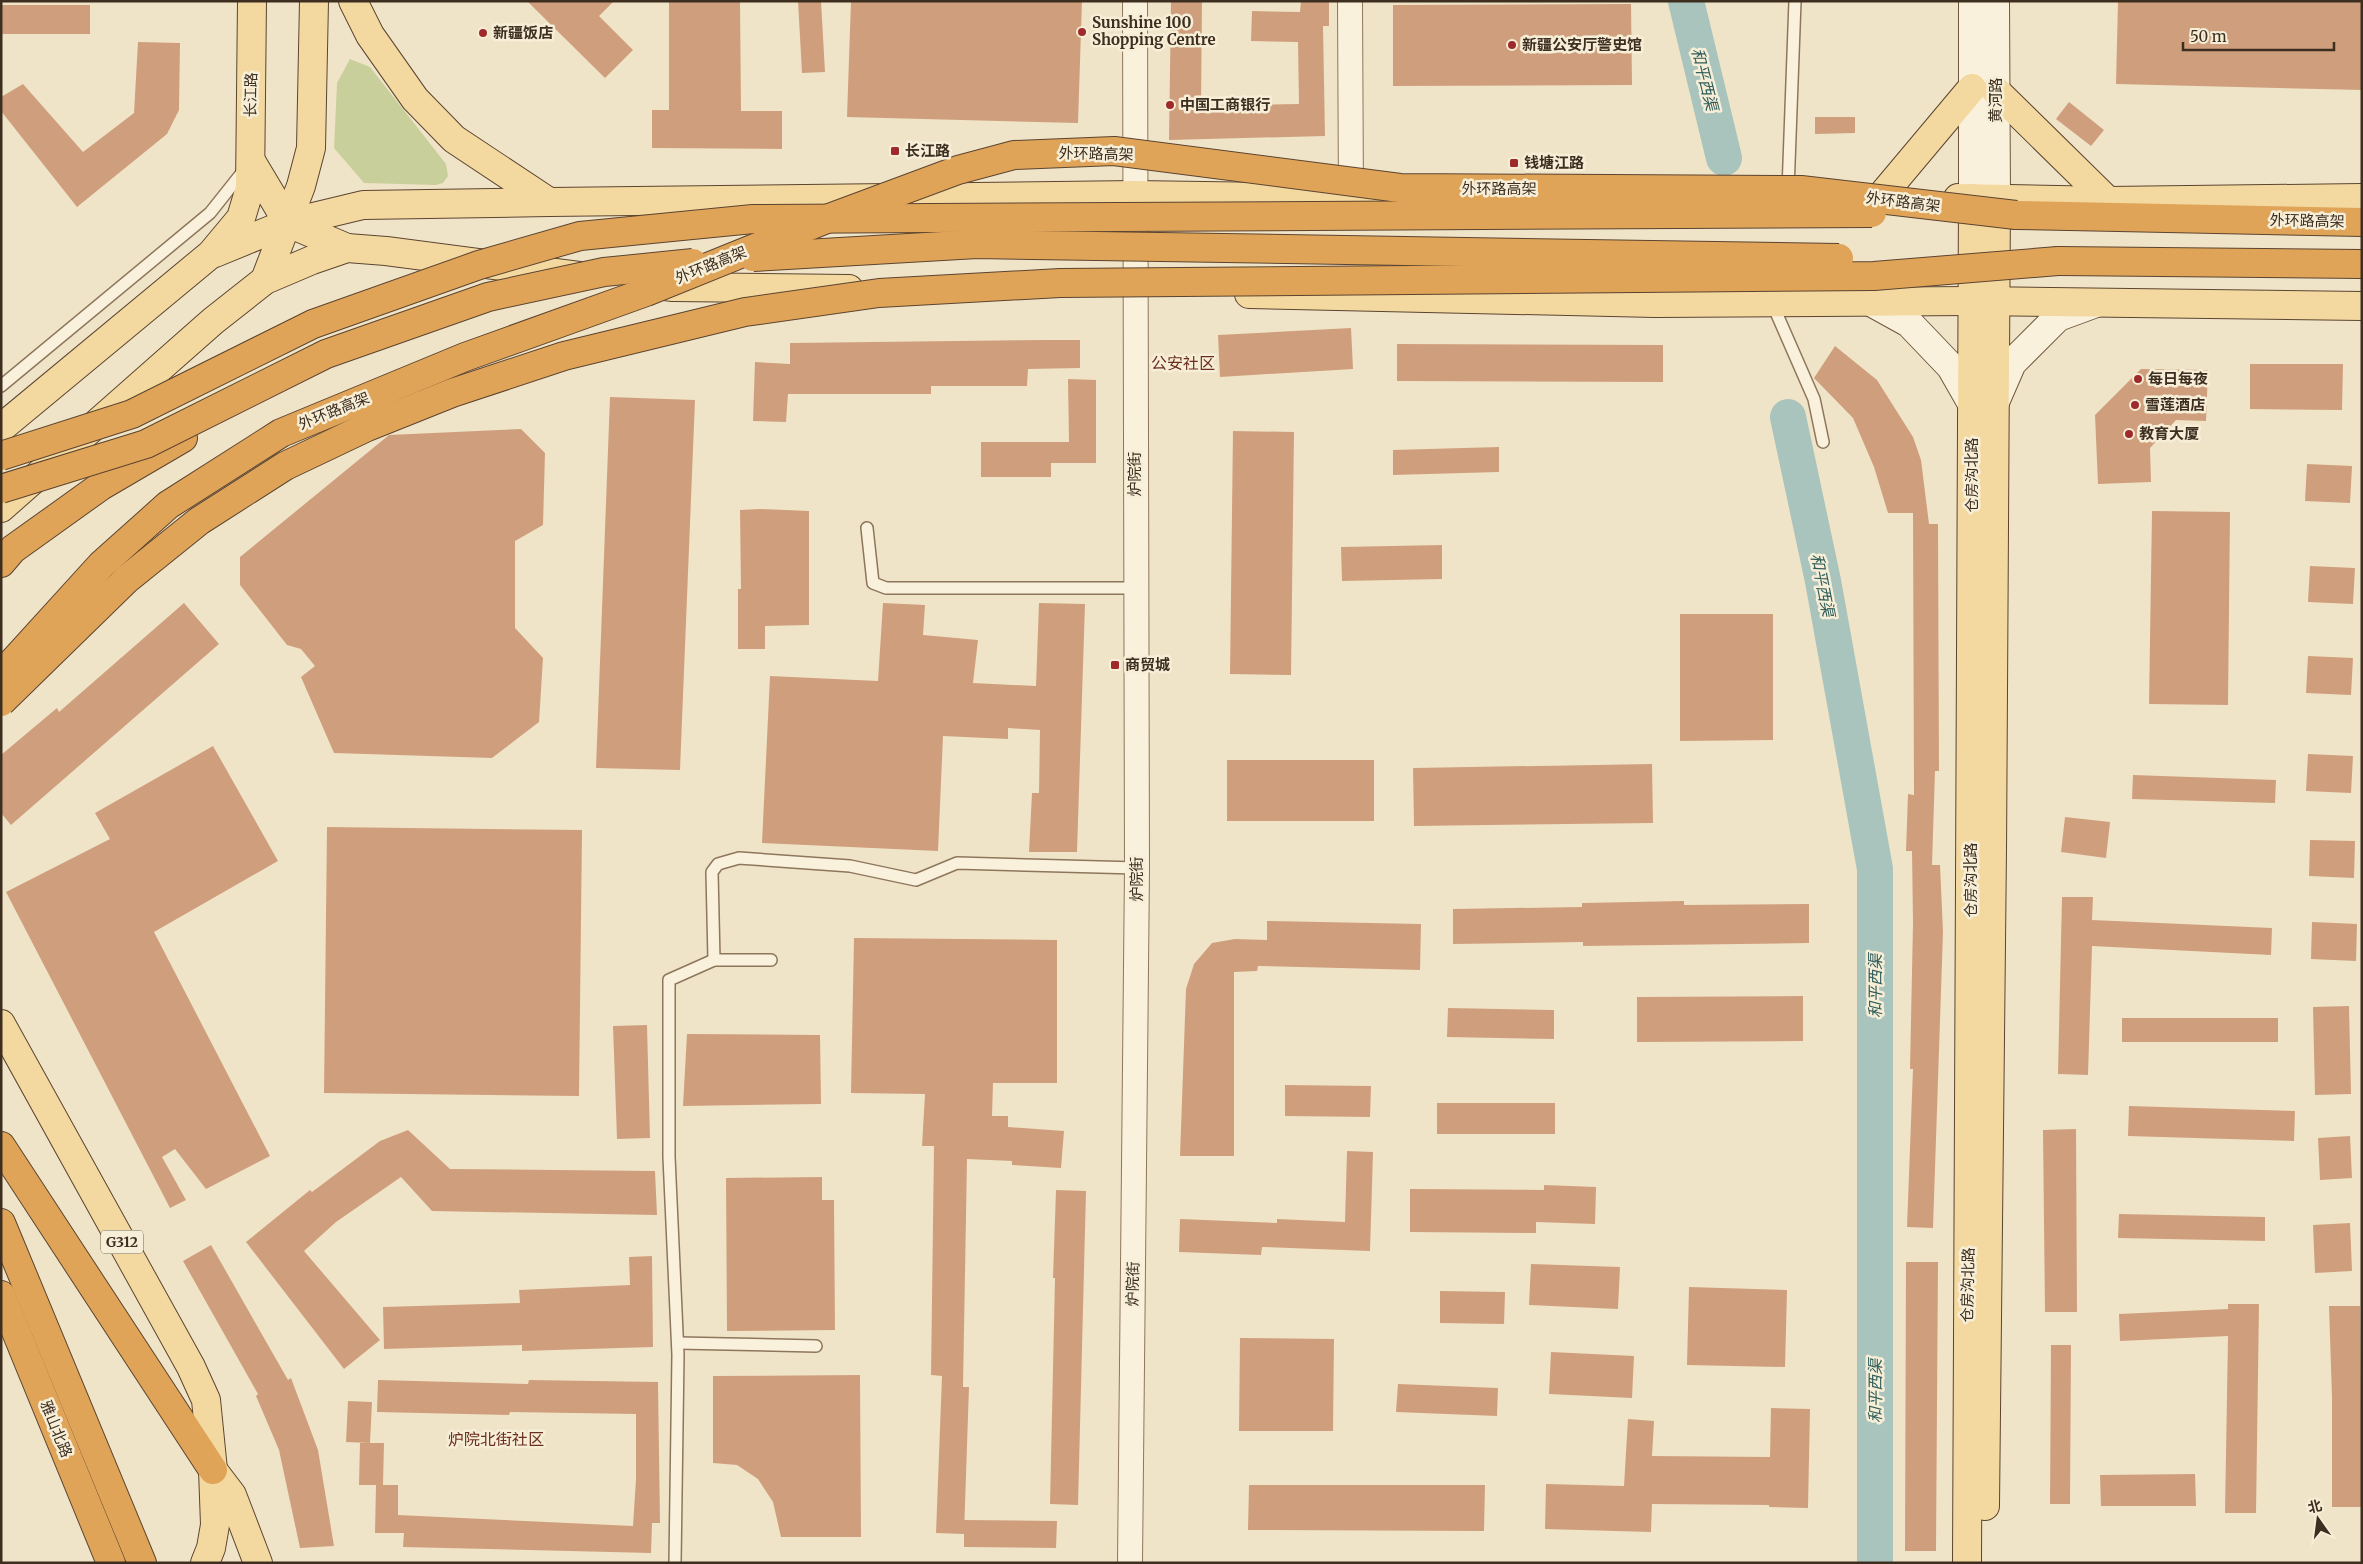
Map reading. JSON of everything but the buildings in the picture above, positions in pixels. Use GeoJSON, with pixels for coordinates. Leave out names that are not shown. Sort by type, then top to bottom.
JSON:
{"type":"FeatureCollection","features":[{"type":"Feature","properties":{"kind":"highway","name":"外环路高架"},"geometry":{"type":"LineString","coordinates":[[1,675],[101,565],[168,505],[281,433],[466,357],[646,292],[829,218],[958,170],[1014,155],[1114,151],[1400,188],[1801,190],[1995,204],[2362,222]]}},
{"type":"Feature","properties":{"kind":"highway"},"geometry":{"type":"LineString","coordinates":[[1,456],[132,414],[313,324],[479,265],[580,236],[752,220],[1889,213],[1995,204]]}},
{"type":"Feature","properties":{"kind":"highway"},"geometry":{"type":"LineString","coordinates":[[1,490],[146,444],[326,354],[488,297],[604,272],[777,255],[977,244],[2058,261]]}},
{"type":"Feature","properties":{"kind":"highway","name":"外环路高架"},"geometry":{"type":"LineString","coordinates":[[1,702],[127,579],[199,521],[285,466],[367,427],[489,381],[564,356],[744,312],[878,293],[1060,283],[1874,276],[2058,261],[2362,264]]}},
{"type":"Feature","properties":{"kind":"highway"},"geometry":{"type":"LineString","coordinates":[[1,563],[13,549],[101,486],[326,354]]}},
{"type":"Feature","properties":{"kind":"highway"},"geometry":{"type":"LineString","coordinates":[[1,1146],[213,1470]]}},
{"type":"Feature","properties":{"kind":"highway"},"geometry":{"type":"LineString","coordinates":[[1,1223],[142,1563]]}},
{"type":"Feature","properties":{"kind":"highway","name":"雅山北路"},"geometry":{"type":"LineString","coordinates":[[1,1295],[112,1563]]}},
{"type":"Feature","properties":{"kind":"main road","name":"长江路"},"geometry":{"type":"LineString","coordinates":[[211,254],[241,218],[250,188],[252,1]]}},
{"type":"Feature","properties":{"kind":"main road"},"geometry":{"type":"LineString","coordinates":[[265,280],[301,186],[311,148],[314,1]]}},
{"type":"Feature","properties":{"kind":"main road"},"geometry":{"type":"LineString","coordinates":[[352,1],[370,35],[415,99],[454,139],[549,202]]}},
{"type":"Feature","properties":{"kind":"main road","name":"黄河路"},"geometry":{"type":"LineString","coordinates":[[1973,1],[1995,204]]}},
{"type":"Feature","properties":{"kind":"main road","name":"黄河路"},"geometry":{"type":"LineString","coordinates":[[1984,89],[1995,1]]}},
{"type":"Feature","properties":{"kind":"main road"},"geometry":{"type":"LineString","coordinates":[[1878,200],[1984,89],[2108,201]]}},
{"type":"Feature","properties":{"kind":"main road"},"geometry":{"type":"LineString","coordinates":[[250,161],[288,223],[347,248],[386,251],[673,288],[1135,292],[1655,303],[1984,301],[2362,306]]}},
{"type":"Feature","properties":{"kind":"main road"},"geometry":{"type":"LineString","coordinates":[[1,428],[211,254],[288,223],[364,205],[1135,195],[1351,199],[1878,200],[1995,204],[2362,198]]}},
{"type":"Feature","properties":{"kind":"main road","name":"仓房沟北路"},"geometry":{"type":"LineString","coordinates":[[1984,1563],[1992,994],[1983,402],[1984,301],[1995,204]]}},
{"type":"Feature","properties":{"kind":"main road"},"geometry":{"type":"LineString","coordinates":[[1,508],[212,321],[265,280],[312,260],[347,248]]}},
{"type":"Feature","properties":{"kind":"main road"},"geometry":{"type":"LineString","coordinates":[[1870,302],[1909,323],[1983,402],[2012,363],[2058,317],[2098,303]]}},
{"type":"Feature","properties":{"kind":"main road","name":"仓房沟北路"},"geometry":{"type":"LineString","coordinates":[[1967,1563],[1972,667],[1983,402]]}},
{"type":"Feature","properties":{"kind":"main road","name":"G312"},"geometry":{"type":"LineString","coordinates":[[1,1024],[191,1367],[206,1400],[213,1470]]}},
{"type":"Feature","properties":{"kind":"main road"},"geometry":{"type":"LineString","coordinates":[[206,1561],[215,1525],[213,1470]]}},
{"type":"Feature","properties":{"kind":"main road"},"geometry":{"type":"LineString","coordinates":[[213,1470],[232,1495],[258,1563]]}},
{"type":"Feature","properties":{"kind":"street","name":"炉院街"},"geometry":{"type":"LineString","coordinates":[[1130,1563],[1137,868],[1135,1]]}},
{"type":"Feature","properties":{"kind":"street"},"geometry":{"type":"LineString","coordinates":[[1350,1],[1351,199]]}},
{"type":"Feature","properties":{"kind":"lane"},"geometry":{"type":"LineString","coordinates":[[1788,200],[1794,1]]}},
{"type":"Feature","properties":{"kind":"lane"},"geometry":{"type":"LineString","coordinates":[[1,386],[210,213],[250,161]]}},
{"type":"Feature","properties":{"kind":"lane"},"geometry":{"type":"LineString","coordinates":[[1772,302],[1814,399],[1823,442]]}},
{"type":"Feature","properties":{"kind":"lane"},"geometry":{"type":"LineString","coordinates":[[867,528],[873,583],[886,588],[1135,588]]}},
{"type":"Feature","properties":{"kind":"lane"},"geometry":{"type":"LineString","coordinates":[[714,960],[712,872],[718,864],[738,858],[850,866],[916,880],[957,862],[1137,868]]}},
{"type":"Feature","properties":{"kind":"lane"},"geometry":{"type":"LineString","coordinates":[[675,1563],[678,1344],[669,1158],[669,980],[714,960],[771,960]]}},
{"type":"Feature","properties":{"kind":"lane"},"geometry":{"type":"LineString","coordinates":[[678,1344],[816,1346]]}},
{"type":"Feature","properties":{"kind":"green space"},"geometry":{"type":"Polygon","coordinates":[[[350,59],[370,67],[446,164],[448,176],[443,183],[436,185],[364,183],[334,148],[337,83],[350,59]]]}},
{"type":"Feature","properties":{"kind":"waterway","name":"和平西渠"},"geometry":{"type":"LineString","coordinates":[[1686,1],[1724,158]]}},
{"type":"Feature","properties":{"kind":"waterway","name":"和平西渠"},"geometry":{"type":"LineString","coordinates":[[1788,417],[1823,581],[1875,869],[1875,1563]]}},
{"type":"Feature","properties":{"kind":"place","name":"Sunshine 100 Shopping Centre"},"geometry":{"type":"Point","coordinates":[1082,32]}},
{"type":"Feature","properties":{"kind":"place","name":"新疆饭店"},"geometry":{"type":"Point","coordinates":[483,33]}},
{"type":"Feature","properties":{"kind":"place","name":"新疆公安厅警史馆"},"geometry":{"type":"Point","coordinates":[1512,45]}},
{"type":"Feature","properties":{"kind":"place","name":"中国工商银行"},"geometry":{"type":"Point","coordinates":[1170,105]}},
{"type":"Feature","properties":{"kind":"place","name":"长江路"},"geometry":{"type":"Point","coordinates":[895,151]}},
{"type":"Feature","properties":{"kind":"place","name":"钱塘江路"},"geometry":{"type":"Point","coordinates":[1514,163]}},
{"type":"Feature","properties":{"kind":"place","name":"每日每夜"},"geometry":{"type":"Point","coordinates":[2138,379]}},
{"type":"Feature","properties":{"kind":"place","name":"雪莲酒店"},"geometry":{"type":"Point","coordinates":[2135,405]}},
{"type":"Feature","properties":{"kind":"place","name":"教育大厦"},"geometry":{"type":"Point","coordinates":[2129,434]}},
{"type":"Feature","properties":{"kind":"place","name":"商贸城"},"geometry":{"type":"Point","coordinates":[1115,665]}},
{"type":"Feature","properties":{"kind":"district","name":"公安社区"},"geometry":{"type":"Point","coordinates":[1183,363]}},
{"type":"Feature","properties":{"kind":"district","name":"炉院北街社区"},"geometry":{"type":"Point","coordinates":[496,1439]}}]}
